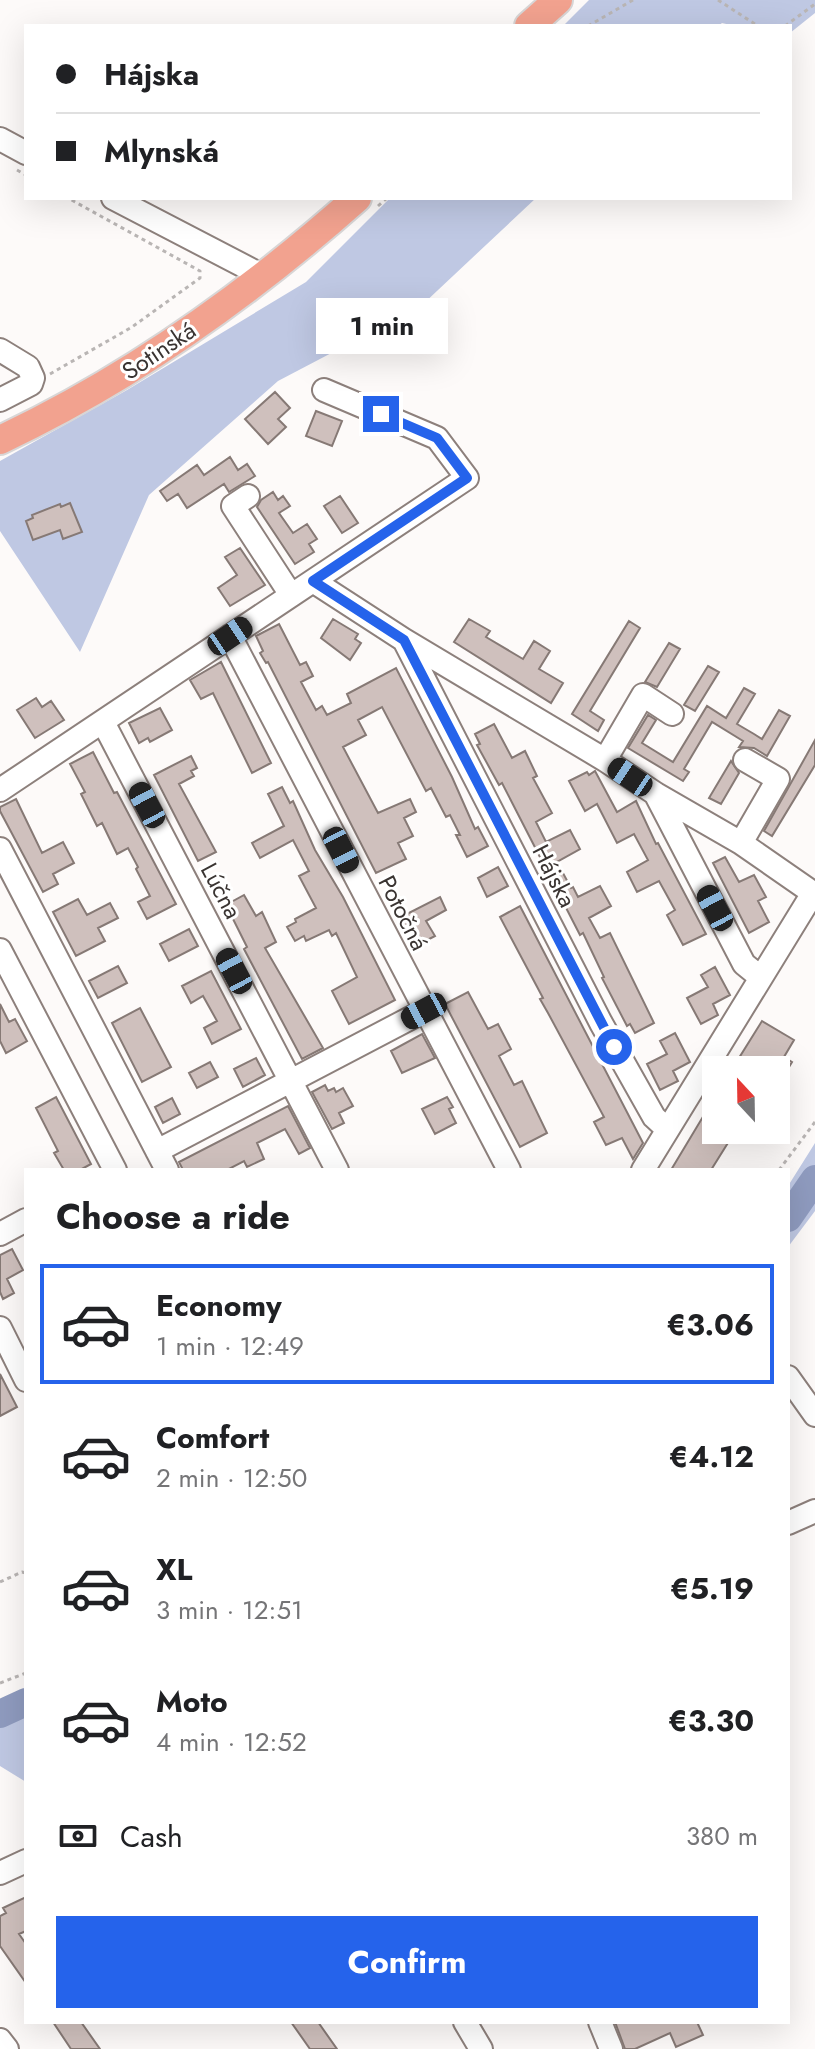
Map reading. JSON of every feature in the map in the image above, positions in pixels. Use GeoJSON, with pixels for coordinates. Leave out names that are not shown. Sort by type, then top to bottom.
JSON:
{"type":"FeatureCollection","features":[{"type":"Feature","properties":{"kind":"main road"},"geometry":{"type":"LineString","coordinates":[[531,24],[558,0]]}},
{"type":"Feature","properties":{"kind":"main road","name":"Sotinská"},"geometry":{"type":"LineString","coordinates":[[0,440],[74,403],[148,360],[263,276],[355,200]]}},
{"type":"Feature","properties":{"kind":"street"},"geometry":{"type":"LineString","coordinates":[[0,139],[24,152]]}},
{"type":"Feature","properties":{"kind":"street"},"geometry":{"type":"LineString","coordinates":[[117,200],[263,276]]}},
{"type":"Feature","properties":{"kind":"street"},"geometry":{"type":"LineString","coordinates":[[0,350],[28,367],[33,378],[31,384],[0,400]]}},
{"type":"Feature","properties":{"kind":"street"},"geometry":{"type":"LineString","coordinates":[[0,790],[467,478],[437,438],[324,390]]}},
{"type":"Feature","properties":{"kind":"street"},"geometry":{"type":"LineString","coordinates":[[248,496],[233,506],[291,595]]}},
{"type":"Feature","properties":{"kind":"street"},"geometry":{"type":"LineString","coordinates":[[313,581],[404,640],[741,843],[813,893],[644,1168]]}},
{"type":"Feature","properties":{"kind":"street","name":"Potočná"},"geometry":{"type":"LineString","coordinates":[[230,636],[508,1168]]}},
{"type":"Feature","properties":{"kind":"street","name":"Hájska"},"geometry":{"type":"LineString","coordinates":[[404,640],[601,1023],[654,1117],[667,1129]]}},
{"type":"Feature","properties":{"kind":"street"},"geometry":{"type":"LineString","coordinates":[[435,700],[459,673]]}},
{"type":"Feature","properties":{"kind":"street"},"geometry":{"type":"LineString","coordinates":[[605,760],[643,695],[672,714]]}},
{"type":"Feature","properties":{"kind":"street","name":"Lúčna"},"geometry":{"type":"LineString","coordinates":[[103,722],[336,1168]]}},
{"type":"Feature","properties":{"kind":"street"},"geometry":{"type":"LineString","coordinates":[[741,843],[778,779],[745,760]]}},
{"type":"Feature","properties":{"kind":"street"},"geometry":{"type":"LineString","coordinates":[[656,794],[744,964],[760,977]]}},
{"type":"Feature","properties":{"kind":"street"},"geometry":{"type":"LineString","coordinates":[[686,852],[712,826]]}},
{"type":"Feature","properties":{"kind":"street"},"geometry":{"type":"LineString","coordinates":[[0,849],[162,1160],[291,1082],[424,1011]]}},
{"type":"Feature","properties":{"kind":"street"},"geometry":{"type":"LineString","coordinates":[[0,950],[114,1168]]}},
{"type":"Feature","properties":{"kind":"street"},"geometry":{"type":"LineString","coordinates":[[0,1234],[24,1221]]}},
{"type":"Feature","properties":{"kind":"street"},"geometry":{"type":"LineString","coordinates":[[0,1328],[24,1376]]}},
{"type":"Feature","properties":{"kind":"street"},"geometry":{"type":"LineString","coordinates":[[790,1380],[815,1415]]}},
{"type":"Feature","properties":{"kind":"street"},"geometry":{"type":"LineString","coordinates":[[790,1522],[815,1511]]}},
{"type":"Feature","properties":{"kind":"street"},"geometry":{"type":"LineString","coordinates":[[0,1873],[24,1862]]}},
{"type":"Feature","properties":{"kind":"street"},"geometry":{"type":"LineString","coordinates":[[466,2024],[481,2049]]}},
{"type":"Feature","properties":{"kind":"street"},"geometry":{"type":"LineString","coordinates":[[601,2024],[611,2049]]}},
{"type":"Feature","properties":{"kind":"street"},"geometry":{"type":"LineString","coordinates":[[0,2040],[7,2049]]}},
{"type":"Feature","properties":{"kind":"path"},"geometry":{"type":"LineString","coordinates":[[591,24],[633,0]]}},
{"type":"Feature","properties":{"kind":"path"},"geometry":{"type":"LineString","coordinates":[[718,0],[755,24]]}},
{"type":"Feature","properties":{"kind":"path"},"geometry":{"type":"LineString","coordinates":[[788,24],[815,4]]}},
{"type":"Feature","properties":{"kind":"path"},"geometry":{"type":"LineString","coordinates":[[31,384],[132,327],[200,278],[200,271],[72,200]]}},
{"type":"Feature","properties":{"kind":"path"},"geometry":{"type":"LineString","coordinates":[[780,1168],[815,1122]]}},
{"type":"Feature","properties":{"kind":"path"},"geometry":{"type":"LineString","coordinates":[[0,1582],[24,1572]]}},
{"type":"Feature","properties":{"kind":"path"},"geometry":{"type":"LineString","coordinates":[[0,1683],[24,1674]]}},
{"type":"Feature","properties":{"kind":"shaded area"},"geometry":{"type":"Polygon","coordinates":[[[589,0],[815,0],[815,13],[792,31],[792,24],[565,24],[589,0]]]}},
{"type":"Feature","properties":{"kind":"shaded area"},"geometry":{"type":"Polygon","coordinates":[[[388,200],[534,200],[421,306],[278,381],[149,495],[80,652],[0,531],[0,461],[127,390],[306,282],[388,200]]]}},
{"type":"Feature","properties":{"kind":"shaded area"},"geometry":{"type":"Polygon","coordinates":[[[815,1143],[815,1211],[790,1244],[790,1183],[815,1143]]]}},
{"type":"Feature","properties":{"kind":"shaded area"},"geometry":{"type":"Polygon","coordinates":[[[24,1691],[24,1781],[0,1766],[0,1703],[24,1691]]]}},
{"type":"Feature","properties":{"kind":"building"},"geometry":{"type":"Polygon","coordinates":[[[275,392],[290,408],[278,419],[286,427],[268,444],[245,419],[275,392]]]}},
{"type":"Feature","properties":{"kind":"building"},"geometry":{"type":"Polygon","coordinates":[[[316,411],[342,421],[332,446],[306,436],[316,411]]]}},
{"type":"Feature","properties":{"kind":"building"},"geometry":{"type":"Polygon","coordinates":[[[230,457],[238,470],[247,464],[255,476],[229,492],[224,484],[187,508],[178,494],[167,501],[160,491],[197,465],[204,475],[230,457]]]}},
{"type":"Feature","properties":{"kind":"building"},"geometry":{"type":"Polygon","coordinates":[[[273,492],[278,500],[283,496],[290,506],[279,513],[293,533],[307,524],[317,539],[309,544],[314,552],[295,564],[257,507],[273,492]]]}},
{"type":"Feature","properties":{"kind":"building"},"geometry":{"type":"Polygon","coordinates":[[[340,496],[358,523],[342,533],[324,506],[340,496]]]}},
{"type":"Feature","properties":{"kind":"building"},"geometry":{"type":"Polygon","coordinates":[[[70,503],[82,532],[63,539],[60,530],[33,540],[26,521],[33,518],[32,515],[70,503]]]}},
{"type":"Feature","properties":{"kind":"building"},"geometry":{"type":"Polygon","coordinates":[[[240,548],[265,585],[230,606],[218,588],[237,575],[225,557],[240,548]]]}},
{"type":"Feature","properties":{"kind":"building"},"geometry":{"type":"Polygon","coordinates":[[[333,619],[358,634],[355,639],[361,643],[350,660],[321,638],[333,619]]]}},
{"type":"Feature","properties":{"kind":"building"},"geometry":{"type":"Polygon","coordinates":[[[469,619],[490,631],[486,637],[523,659],[534,641],[550,651],[539,669],[563,683],[551,703],[454,642],[469,619]]]}},
{"type":"Feature","properties":{"kind":"building"},"geometry":{"type":"Polygon","coordinates":[[[629,621],[640,628],[590,711],[604,720],[598,731],[572,714],[629,621]]]}},
{"type":"Feature","properties":{"kind":"building"},"geometry":{"type":"Polygon","coordinates":[[[279,624],[300,665],[306,662],[313,676],[301,682],[316,710],[322,706],[327,715],[351,703],[347,694],[396,668],[475,829],[478,827],[488,846],[467,857],[450,815],[446,817],[431,788],[426,791],[382,707],[358,720],[366,735],[343,747],[378,813],[410,799],[416,812],[404,818],[413,836],[398,843],[406,859],[376,873],[268,662],[260,653],[263,651],[256,636],[279,624]]]}},
{"type":"Feature","properties":{"kind":"building"},"geometry":{"type":"Polygon","coordinates":[[[669,643],[680,649],[657,687],[645,682],[669,643]]]}},
{"type":"Feature","properties":{"kind":"building"},"geometry":{"type":"Polygon","coordinates":[[[221,662],[271,763],[252,773],[213,693],[201,699],[190,680],[221,662]]]}},
{"type":"Feature","properties":{"kind":"building"},"geometry":{"type":"Polygon","coordinates":[[[708,666],[719,672],[695,711],[684,705],[708,666]]]}},
{"type":"Feature","properties":{"kind":"building"},"geometry":{"type":"Polygon","coordinates":[[[744,688],[755,694],[737,724],[762,739],[779,710],[790,716],[767,756],[754,748],[739,747],[743,741],[712,722],[684,769],[689,772],[683,781],[628,748],[648,715],[656,720],[642,743],[673,762],[707,706],[726,718],[744,688]]]}},
{"type":"Feature","properties":{"kind":"building"},"geometry":{"type":"Polygon","coordinates":[[[36,698],[42,707],[51,701],[64,720],[35,738],[17,710],[36,698]]]}},
{"type":"Feature","properties":{"kind":"building"},"geometry":{"type":"Polygon","coordinates":[[[160,708],[172,730],[150,742],[148,738],[139,743],[129,723],[160,708]]]}},
{"type":"Feature","properties":{"kind":"building"},"geometry":{"type":"Polygon","coordinates":[[[494,724],[512,758],[525,751],[537,776],[533,778],[552,813],[536,822],[546,842],[570,830],[580,849],[557,862],[571,888],[578,897],[600,886],[611,906],[589,918],[600,938],[610,933],[654,1023],[635,1033],[630,1024],[627,1026],[583,933],[580,935],[502,783],[499,785],[477,745],[480,744],[475,734],[494,724]]]}},
{"type":"Feature","properties":{"kind":"building"},"geometry":{"type":"Polygon","coordinates":[[[815,740],[815,765],[772,836],[764,831],[815,740]]]}},
{"type":"Feature","properties":{"kind":"building"},"geometry":{"type":"Polygon","coordinates":[[[93,752],[176,904],[147,919],[138,902],[150,896],[136,869],[138,867],[128,848],[117,854],[102,823],[97,826],[81,794],[85,792],[70,764],[93,752]]]}},
{"type":"Feature","properties":{"kind":"building"},"geometry":{"type":"Polygon","coordinates":[[[191,756],[197,768],[191,771],[194,776],[179,784],[216,852],[198,861],[154,775],[191,756]]]}},
{"type":"Feature","properties":{"kind":"building"},"geometry":{"type":"Polygon","coordinates":[[[731,761],[739,773],[721,804],[709,798],[731,761]]]}},
{"type":"Feature","properties":{"kind":"building"},"geometry":{"type":"Polygon","coordinates":[[[595,771],[617,812],[636,801],[706,934],[683,945],[667,915],[675,910],[659,881],[637,892],[627,872],[648,860],[634,834],[617,843],[597,804],[585,811],[569,781],[595,771]]]}},
{"type":"Feature","properties":{"kind":"building"},"geometry":{"type":"Polygon","coordinates":[[[282,787],[290,803],[293,801],[315,850],[343,897],[395,1000],[349,1024],[332,991],[357,977],[336,933],[332,936],[329,930],[306,941],[304,936],[295,941],[287,927],[316,908],[299,876],[309,871],[293,840],[260,858],[252,843],[284,826],[268,794],[282,787]]]}},
{"type":"Feature","properties":{"kind":"building"},"geometry":{"type":"Polygon","coordinates":[[[16,799],[42,853],[63,842],[74,863],[53,874],[58,884],[43,892],[0,811],[0,807],[16,799]]]}},
{"type":"Feature","properties":{"kind":"building"},"geometry":{"type":"Polygon","coordinates":[[[725,857],[739,882],[754,875],[766,897],[758,901],[769,922],[749,933],[713,863],[725,857]]]}},
{"type":"Feature","properties":{"kind":"building"},"geometry":{"type":"Polygon","coordinates":[[[498,867],[508,886],[487,897],[478,878],[498,867]]]}},
{"type":"Feature","properties":{"kind":"building"},"geometry":{"type":"Polygon","coordinates":[[[244,895],[256,916],[262,912],[276,942],[265,948],[323,1048],[302,1059],[244,949],[247,947],[226,905],[244,895]]]}},
{"type":"Feature","properties":{"kind":"building"},"geometry":{"type":"Polygon","coordinates":[[[440,897],[446,910],[426,921],[435,936],[414,947],[399,918],[440,897]]]}},
{"type":"Feature","properties":{"kind":"building"},"geometry":{"type":"Polygon","coordinates":[[[78,899],[87,915],[110,903],[118,918],[98,928],[105,941],[76,956],[53,912],[78,899]]]}},
{"type":"Feature","properties":{"kind":"building"},"geometry":{"type":"Polygon","coordinates":[[[520,906],[643,1143],[633,1159],[622,1138],[606,1145],[594,1122],[604,1117],[500,917],[520,906]]]}},
{"type":"Feature","properties":{"kind":"building"},"geometry":{"type":"Polygon","coordinates":[[[189,929],[198,946],[169,961],[160,944],[189,929]]]}},
{"type":"Feature","properties":{"kind":"building"},"geometry":{"type":"Polygon","coordinates":[[[118,966],[127,983],[98,998],[89,981],[118,966]]]}},
{"type":"Feature","properties":{"kind":"building"},"geometry":{"type":"Polygon","coordinates":[[[715,967],[730,995],[713,1004],[718,1015],[701,1024],[687,998],[708,987],[701,975],[715,967]]]}},
{"type":"Feature","properties":{"kind":"building"},"geometry":{"type":"Polygon","coordinates":[[[211,971],[241,1029],[212,1044],[204,1028],[217,1021],[203,996],[191,1003],[182,986],[211,971]]]}},
{"type":"Feature","properties":{"kind":"building"},"geometry":{"type":"Polygon","coordinates":[[[468,992],[488,1029],[498,1024],[511,1049],[499,1056],[514,1085],[522,1081],[547,1133],[520,1147],[445,1004],[468,992]]]}},
{"type":"Feature","properties":{"kind":"building"},"geometry":{"type":"Polygon","coordinates":[[[0,1004],[9,1022],[15,1019],[27,1041],[6,1053],[0,1041],[0,1004]]]}},
{"type":"Feature","properties":{"kind":"building"},"geometry":{"type":"Polygon","coordinates":[[[140,1008],[171,1067],[142,1082],[112,1023],[140,1008]]]}},
{"type":"Feature","properties":{"kind":"building"},"geometry":{"type":"Polygon","coordinates":[[[762,1021],[794,1040],[785,1056],[740,1056],[762,1021]]]}},
{"type":"Feature","properties":{"kind":"building"},"geometry":{"type":"Polygon","coordinates":[[[675,1033],[690,1062],[673,1071],[678,1081],[660,1090],[647,1064],[667,1054],[660,1041],[675,1033]]]}},
{"type":"Feature","properties":{"kind":"building"},"geometry":{"type":"Polygon","coordinates":[[[422,1034],[435,1058],[402,1073],[391,1051],[422,1034]]]}},
{"type":"Feature","properties":{"kind":"building"},"geometry":{"type":"Polygon","coordinates":[[[256,1058],[265,1075],[243,1087],[234,1069],[256,1058]]]}},
{"type":"Feature","properties":{"kind":"building"},"geometry":{"type":"Polygon","coordinates":[[[210,1062],[218,1077],[197,1088],[189,1073],[210,1062]]]}},
{"type":"Feature","properties":{"kind":"building"},"geometry":{"type":"Polygon","coordinates":[[[325,1085],[328,1091],[334,1088],[336,1092],[343,1088],[353,1106],[339,1113],[344,1123],[332,1129],[312,1092],[325,1085]]]}},
{"type":"Feature","properties":{"kind":"building"},"geometry":{"type":"Polygon","coordinates":[[[56,1097],[91,1164],[84,1168],[63,1168],[54,1153],[58,1151],[36,1108],[56,1097]]]}},
{"type":"Feature","properties":{"kind":"building"},"geometry":{"type":"Polygon","coordinates":[[[447,1097],[456,1123],[435,1134],[422,1109],[447,1097]]]}},
{"type":"Feature","properties":{"kind":"building"},"geometry":{"type":"Polygon","coordinates":[[[172,1098],[180,1114],[163,1123],[155,1107],[172,1098]]]}},
{"type":"Feature","properties":{"kind":"building"},"geometry":{"type":"Polygon","coordinates":[[[288,1106],[310,1148],[299,1154],[285,1129],[257,1143],[264,1159],[247,1167],[244,1161],[231,1168],[182,1168],[179,1162],[288,1106]]]}},
{"type":"Feature","properties":{"kind":"building"},"geometry":{"type":"Polygon","coordinates":[[[702,1118],[702,1144],[727,1144],[712,1168],[672,1168],[702,1118]]]}},
{"type":"Feature","properties":{"kind":"building"},"geometry":{"type":"Polygon","coordinates":[[[12,1249],[23,1270],[7,1279],[14,1293],[3,1299],[0,1292],[0,1255],[12,1249]]]}},
{"type":"Feature","properties":{"kind":"building"},"geometry":{"type":"Polygon","coordinates":[[[0,1374],[17,1407],[0,1416],[0,1374]]]}},
{"type":"Feature","properties":{"kind":"building"},"geometry":{"type":"Polygon","coordinates":[[[24,1898],[24,1932],[19,1934],[24,1941],[24,1980],[0,1946],[0,1916],[6,1913],[3,1908],[24,1898]]]}},
{"type":"Feature","properties":{"kind":"building"},"geometry":{"type":"Polygon","coordinates":[[[54,2024],[82,2024],[100,2049],[71,2049],[54,2024]]]}},
{"type":"Feature","properties":{"kind":"building"},"geometry":{"type":"Polygon","coordinates":[[[292,2024],[319,2024],[337,2049],[310,2049],[292,2024]]]}},
{"type":"Feature","properties":{"kind":"building"},"geometry":{"type":"Polygon","coordinates":[[[616,2024],[698,2024],[703,2035],[676,2047],[670,2033],[635,2049],[625,2049],[616,2024]]]}},
{"type":"Feature","properties":{"kind":"waterway"},"geometry":{"type":"LineString","coordinates":[[790,1215],[815,1179]]}},
{"type":"Feature","properties":{"kind":"waterway"},"geometry":{"type":"LineString","coordinates":[[0,1714],[24,1703]]}},
{"type":"Feature","properties":{"kind":"route"},"geometry":{"type":"LineString","coordinates":[[381,414],[437,438],[467,478],[313,581],[404,640],[614,1047]]}}]}
